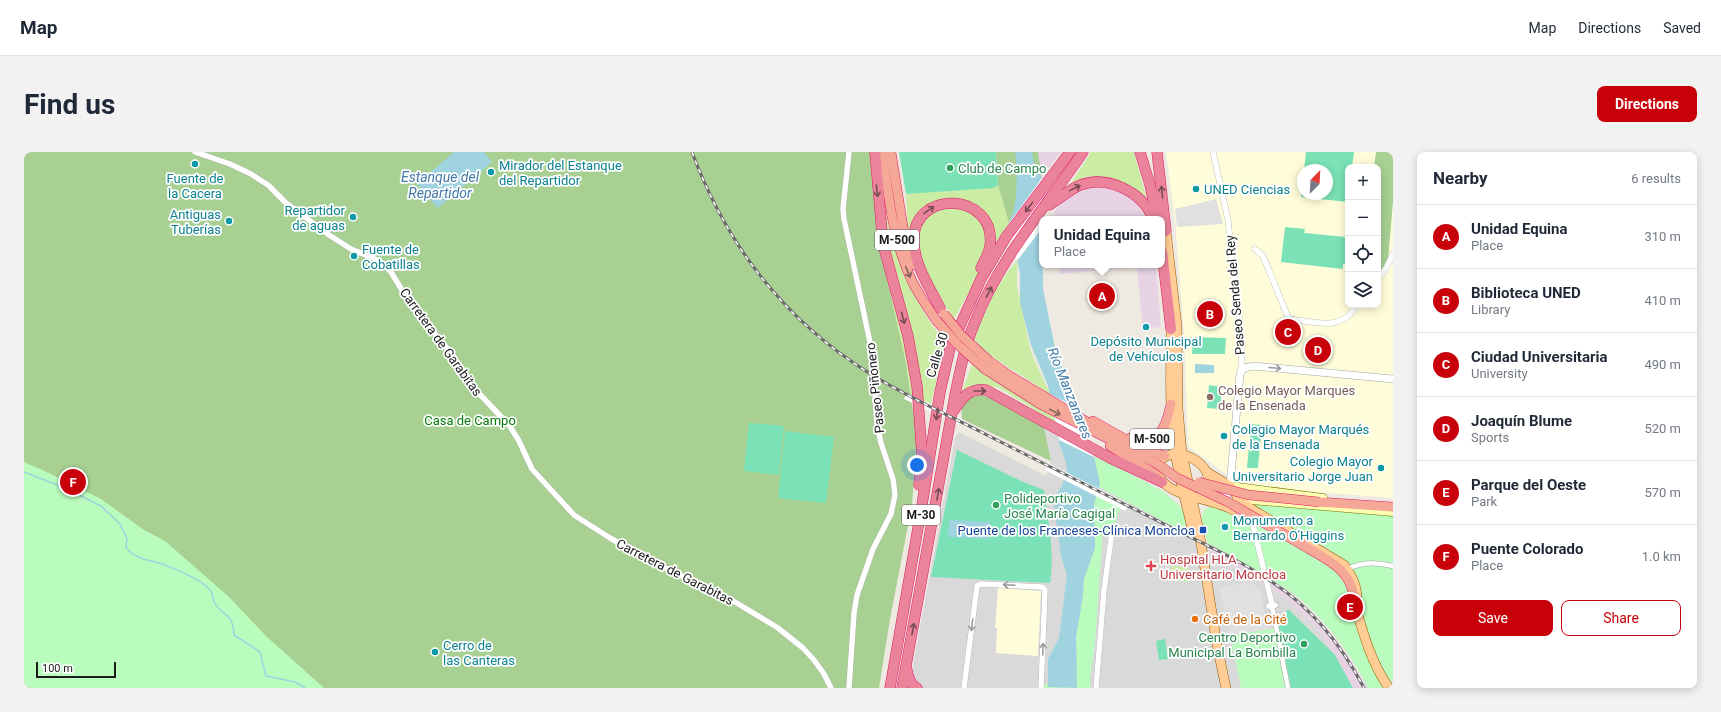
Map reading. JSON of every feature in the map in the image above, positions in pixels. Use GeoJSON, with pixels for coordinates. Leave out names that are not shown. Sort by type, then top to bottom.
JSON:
{"type":"FeatureCollection","features":[{"type":"Feature","properties":{"kind":"highway"},"geometry":{"type":"LineString","coordinates":[[875,152],[883,244],[908,336],[917,386],[921,432],[922,461],[906,595]]}},
{"type":"Feature","properties":{"kind":"highway","name":"M-500"},"geometry":{"type":"LineString","coordinates":[[882,152],[894,227],[903,259],[912,281],[936,320],[957,344],[1040,404],[1156,463],[1203,484],[1249,495],[1319,502],[1393,506]]}},
{"type":"Feature","properties":{"kind":"highway","name":"M-500"},"geometry":{"type":"LineString","coordinates":[[891,152],[904,233],[920,277],[942,311],[962,336],[987,365],[1010,376],[1137,453]]}},
{"type":"Feature","properties":{"kind":"highway","name":"Calle 30"},"geometry":{"type":"LineString","coordinates":[[906,595],[940,392],[950,348],[981,279],[1006,237],[1070,152]]}},
{"type":"Feature","properties":{"kind":"highway","name":"Calle 30"},"geometry":{"type":"LineString","coordinates":[[952,414],[964,354],[975,321],[989,291],[1004,264],[1083,152]]}},
{"type":"Feature","properties":{"kind":"highway"},"geometry":{"type":"LineString","coordinates":[[1140,152],[1150,185],[1156,216]]}},
{"type":"Feature","properties":{"kind":"highway"},"geometry":{"type":"LineString","coordinates":[[1157,152],[1164,216]]}},
{"type":"Feature","properties":{"kind":"highway"},"geometry":{"type":"LineString","coordinates":[[1043,210],[1078,186],[1101,182],[1115,184],[1129,191],[1143,202],[1151,216]]}},
{"type":"Feature","properties":{"kind":"highway"},"geometry":{"type":"LineString","coordinates":[[942,311],[923,275],[915,253],[915,229],[924,214],[929,209],[955,202],[970,206],[982,216],[989,232],[990,247],[962,310],[950,348]]}},
{"type":"Feature","properties":{"kind":"highway"},"geometry":{"type":"LineString","coordinates":[[1165,222],[1166,231]]}},
{"type":"Feature","properties":{"kind":"highway"},"geometry":{"type":"LineString","coordinates":[[1164,268],[1171,329]]}},
{"type":"Feature","properties":{"kind":"highway"},"geometry":{"type":"LineString","coordinates":[[952,414],[965,395],[970,392],[986,390],[1110,458],[1160,479]]}},
{"type":"Feature","properties":{"kind":"highway","name":"M-500"},"geometry":{"type":"LineString","coordinates":[[1112,431],[1138,441],[1150,440],[1163,431],[1167,423],[1171,404]]}},
{"type":"Feature","properties":{"kind":"highway","name":"M-500"},"geometry":{"type":"LineString","coordinates":[[1066,409],[1112,431],[1141,448],[1165,456]]}},
{"type":"Feature","properties":{"kind":"highway","name":"M-30"},"geometry":{"type":"LineString","coordinates":[[902,688],[952,414]]}},
{"type":"Feature","properties":{"kind":"highway","name":"M-500"},"geometry":{"type":"LineString","coordinates":[[1070,420],[1160,479]]}},
{"type":"Feature","properties":{"kind":"highway","name":"M-500"},"geometry":{"type":"LineString","coordinates":[[1156,463],[1177,478],[1228,502],[1336,565],[1347,576],[1354,594],[1355,604]]}},
{"type":"Feature","properties":{"kind":"highway","name":"M-30"},"geometry":{"type":"LineString","coordinates":[[890,688],[906,595]]}},
{"type":"Feature","properties":{"kind":"highway"},"geometry":{"type":"LineString","coordinates":[[906,668],[909,679],[917,688]]}},
{"type":"Feature","properties":{"kind":"main road"},"geometry":{"type":"LineString","coordinates":[[1166,231],[1177,326],[1179,454],[1196,497],[1217,645],[1226,688]]}},
{"type":"Feature","properties":{"kind":"main road"},"geometry":{"type":"LineString","coordinates":[[1171,329],[1171,404],[1179,454],[1183,494],[1205,568]]}},
{"type":"Feature","properties":{"kind":"main road"},"geometry":{"type":"LineString","coordinates":[[1196,497],[1207,488],[1209,479],[1204,467],[1199,463],[1179,454],[1165,456],[1158,465],[1160,479],[1169,487],[1183,494],[1196,497],[1213,500],[1241,500],[1393,512]]}},
{"type":"Feature","properties":{"kind":"main road"},"geometry":{"type":"LineString","coordinates":[[1207,472],[1230,486],[1241,500],[1250,508],[1344,565],[1357,587],[1357,615]]}},
{"type":"Feature","properties":{"kind":"main road"},"geometry":{"type":"LineString","coordinates":[[1230,486],[1393,506]]}},
{"type":"Feature","properties":{"kind":"main road"},"geometry":{"type":"LineString","coordinates":[[1213,500],[1223,504],[1254,522],[1345,577],[1349,584],[1357,615],[1374,661],[1389,688]]}},
{"type":"Feature","properties":{"kind":"street","name":"Carretera de Garabitas"},"geometry":{"type":"LineString","coordinates":[[195,152],[230,164],[251,174],[268,185],[286,203],[329,236],[351,249],[383,264],[391,272],[411,305],[452,354],[470,384],[508,425],[519,442],[532,469],[574,515],[622,545],[735,602],[778,628],[803,648],[814,660],[824,674],[831,688]]}},
{"type":"Feature","properties":{"kind":"street","name":"Paseo Piñonero"},"geometry":{"type":"LineString","coordinates":[[849,152],[843,209],[844,219],[876,366],[875,395],[877,425],[881,443],[893,478],[895,495],[891,514],[873,548],[856,595],[849,688]]}},
{"type":"Feature","properties":{"kind":"street","name":"Paseo Senda del Rey"},"geometry":{"type":"LineString","coordinates":[[1213,152],[1228,220],[1235,289],[1238,297],[1241,358],[1230,486]]}},
{"type":"Feature","properties":{"kind":"street"},"geometry":{"type":"LineString","coordinates":[[1254,249],[1263,256],[1290,319],[1338,322],[1348,317],[1354,308]]}},
{"type":"Feature","properties":{"kind":"street"},"geometry":{"type":"LineString","coordinates":[[1381,276],[1386,270],[1393,254]]}},
{"type":"Feature","properties":{"kind":"street"},"geometry":{"type":"LineString","coordinates":[[1241,358],[1254,366]]}},
{"type":"Feature","properties":{"kind":"street"},"geometry":{"type":"LineString","coordinates":[[1240,374],[1244,368],[1254,366],[1393,379]]}},
{"type":"Feature","properties":{"kind":"street"},"geometry":{"type":"LineString","coordinates":[[1213,500],[1226,497],[1230,486]]}},
{"type":"Feature","properties":{"kind":"street"},"geometry":{"type":"LineString","coordinates":[[1254,522],[1253,526],[1272,604],[1276,605],[1273,607],[1273,611],[1288,688]]}},
{"type":"Feature","properties":{"kind":"street"},"geometry":{"type":"LineString","coordinates":[[1096,688],[1104,590],[1112,532]]}},
{"type":"Feature","properties":{"kind":"street"},"geometry":{"type":"LineString","coordinates":[[1347,569],[1364,564],[1393,566]]}},
{"type":"Feature","properties":{"kind":"street"},"geometry":{"type":"LineString","coordinates":[[964,688],[977,586],[980,584],[1042,587],[1045,590],[1041,688]]}},
{"type":"Feature","properties":{"kind":"shaded area"},"geometry":{"type":"Polygon","coordinates":[[[1038,152],[1061,152],[1042,178],[1039,163],[1038,152]]]}},
{"type":"Feature","properties":{"kind":"shaded area"},"geometry":{"type":"Polygon","coordinates":[[[1166,152],[1393,152],[1393,498],[1246,487],[1238,483],[1188,446],[1184,334],[1175,220],[1166,152]]]}},
{"type":"Feature","properties":{"kind":"shaded area"},"geometry":{"type":"Polygon","coordinates":[[[1093,187],[1118,190],[1128,195],[1145,216],[1055,216],[1054,212],[1064,200],[1083,190],[1093,187]]]}},
{"type":"Feature","properties":{"kind":"shaded area"},"geometry":{"type":"Polygon","coordinates":[[[1216,199],[1223,224],[1177,227],[1175,209],[1216,199]]]}},
{"type":"Feature","properties":{"kind":"shaded area"},"geometry":{"type":"Polygon","coordinates":[[[1059,268],[1126,268],[1060,274],[1059,268]]]}},
{"type":"Feature","properties":{"kind":"shaded area"},"geometry":{"type":"Polygon","coordinates":[[[1137,268],[1156,268],[1161,327],[1143,329],[1137,268]]]}},
{"type":"Feature","properties":{"kind":"shaded area"},"geometry":{"type":"Polygon","coordinates":[[[1044,427],[1164,492],[1184,510],[1187,533],[1208,543],[1210,553],[1254,577],[1288,600],[1316,627],[1335,655],[1352,688],[909,688],[955,438],[959,432],[1046,476],[1051,461],[1044,427]]]}},
{"type":"Feature","properties":{"kind":"shaded area"},"geometry":{"type":"Polygon","coordinates":[[[1208,543],[1255,568],[1293,594],[1321,621],[1345,651],[1368,688],[1353,688],[1335,655],[1316,627],[1288,600],[1254,577],[1210,553],[1208,543]]]}},
{"type":"Feature","properties":{"kind":"shaded area"},"geometry":{"type":"Polygon","coordinates":[[[1252,582],[1261,592],[1268,629],[1230,636],[1219,587],[1252,582]]]}},
{"type":"Feature","properties":{"kind":"shaded area"},"geometry":{"type":"Polygon","coordinates":[[[998,588],[1041,591],[1038,656],[996,653],[997,628],[995,628],[998,588]]]}},
{"type":"Feature","properties":{"kind":"green space","name":"Casa de Campo"},"geometry":{"type":"Polygon","coordinates":[[[24,152],[870,152],[879,245],[905,359],[917,438],[912,505],[890,619],[879,688],[24,688],[24,152]]]}},
{"type":"Feature","properties":{"kind":"green space","name":"Club de Campo"},"geometry":{"type":"Polygon","coordinates":[[[899,152],[996,152],[998,185],[994,188],[906,194],[899,152]]]}},
{"type":"Feature","properties":{"kind":"green space"},"geometry":{"type":"Polygon","coordinates":[[[996,152],[1038,152],[1042,178],[1009,223],[998,185],[996,152]]]}},
{"type":"Feature","properties":{"kind":"green space"},"geometry":{"type":"Polygon","coordinates":[[[1091,152],[1134,152],[1147,200],[1126,184],[1109,179],[1088,177],[1072,182],[1091,152]]]}},
{"type":"Feature","properties":{"kind":"green space"},"geometry":{"type":"Polygon","coordinates":[[[1306,152],[1354,152],[1352,164],[1345,164],[1345,202],[1329,200],[1333,200],[1333,164],[1305,164],[1306,152]]]}},
{"type":"Feature","properties":{"kind":"green space"},"geometry":{"type":"Polygon","coordinates":[[[1376,152],[1393,152],[1393,202],[1388,261],[1381,269],[1381,164],[1374,164],[1376,152]]]}},
{"type":"Feature","properties":{"kind":"green space"},"geometry":{"type":"Polygon","coordinates":[[[998,185],[1009,223],[998,239],[954,319],[932,285],[908,233],[906,194],[996,187],[998,185]]]}},
{"type":"Feature","properties":{"kind":"green space"},"geometry":{"type":"Polygon","coordinates":[[[884,207],[888,225],[907,278],[924,312],[945,342],[931,404],[907,393],[870,209],[884,207]]]}},
{"type":"Feature","properties":{"kind":"green space"},"geometry":{"type":"Polygon","coordinates":[[[1285,227],[1305,229],[1304,233],[1345,237],[1345,264],[1343,264],[1343,269],[1281,262],[1285,227]]]}},
{"type":"Feature","properties":{"kind":"green space"},"geometry":{"type":"Polygon","coordinates":[[[1017,261],[1017,287],[1031,353],[1050,394],[988,354],[974,340],[997,289],[1017,261]]]}},
{"type":"Feature","properties":{"kind":"green space"},"geometry":{"type":"Polygon","coordinates":[[[1193,337],[1226,338],[1225,354],[1192,354],[1193,337]]]}},
{"type":"Feature","properties":{"kind":"green space"},"geometry":{"type":"Polygon","coordinates":[[[972,364],[1054,417],[1056,423],[998,387],[978,386],[962,392],[972,364]]]}},
{"type":"Feature","properties":{"kind":"green space"},"geometry":{"type":"Polygon","coordinates":[[[1209,385],[1222,387],[1220,409],[1207,408],[1209,385]]]}},
{"type":"Feature","properties":{"kind":"green space"},"geometry":{"type":"Polygon","coordinates":[[[982,395],[996,399],[1044,427],[1051,461],[962,419],[962,408],[965,401],[971,397],[982,395]]]}},
{"type":"Feature","properties":{"kind":"green space"},"geometry":{"type":"Polygon","coordinates":[[[749,423],[784,426],[779,475],[744,471],[749,423]]]}},
{"type":"Feature","properties":{"kind":"green space"},"geometry":{"type":"Polygon","coordinates":[[[1251,424],[1262,425],[1258,468],[1247,468],[1251,424]]]}},
{"type":"Feature","properties":{"kind":"green space"},"geometry":{"type":"Polygon","coordinates":[[[785,431],[834,437],[826,503],[778,498],[785,431]]]}},
{"type":"Feature","properties":{"kind":"green space","name":"Polideportivo José María Cagigal"},"geometry":{"type":"Polygon","coordinates":[[[957,450],[1021,481],[1044,490],[1052,560],[1050,583],[931,577],[957,450]]]}},
{"type":"Feature","properties":{"kind":"green space"},"geometry":{"type":"Polygon","coordinates":[[[1094,457],[1114,465],[1164,492],[1184,510],[1186,533],[1099,487],[1100,483],[1094,457]]]}},
{"type":"Feature","properties":{"kind":"green space"},"geometry":{"type":"Polygon","coordinates":[[[24,462],[101,499],[144,530],[165,541],[229,597],[267,637],[324,688],[24,688],[24,462]]]}},
{"type":"Feature","properties":{"kind":"green space"},"geometry":{"type":"Polygon","coordinates":[[[1096,496],[1120,508],[1112,532],[1103,531],[1095,642],[1090,680],[1091,688],[1044,688],[1044,685],[1048,684],[1077,659],[1076,637],[1084,579],[1095,548],[1094,504],[1096,496]]]}},
{"type":"Feature","properties":{"kind":"green space"},"geometry":{"type":"Polygon","coordinates":[[[1255,502],[1393,515],[1393,688],[1368,688],[1345,649],[1324,623],[1303,602],[1272,579],[1208,543],[1202,521],[1204,511],[1209,507],[1215,507],[1230,512],[1249,523],[1255,502]]]}},
{"type":"Feature","properties":{"kind":"green space"},"geometry":{"type":"Polygon","coordinates":[[[1172,566],[1187,567],[1186,569],[1189,569],[1187,582],[1171,579],[1172,566]]]}},
{"type":"Feature","properties":{"kind":"green space","name":"Centro Deportivo Municipal La Bombilla"},"geometry":{"type":"Polygon","coordinates":[[[1288,609],[1335,655],[1353,688],[1291,688],[1278,623],[1288,609]]]}},
{"type":"Feature","properties":{"kind":"green space"},"geometry":{"type":"Polygon","coordinates":[[[1279,628],[1291,688],[1241,688],[1230,635],[1279,628]]]}},
{"type":"Feature","properties":{"kind":"green space"},"geometry":{"type":"Polygon","coordinates":[[[1165,639],[1168,659],[1159,660],[1156,641],[1165,639]]]}},
{"type":"Feature","properties":{"kind":"water","name":"Estanque del Repartidor"},"geometry":{"type":"Polygon","coordinates":[[[454,152],[484,152],[492,162],[438,208],[417,184],[454,152]]]}},
{"type":"Feature","properties":{"kind":"water","name":"Río Manzanares"},"geometry":{"type":"Polygon","coordinates":[[[1015,152],[1032,152],[1035,167],[1042,178],[1042,216],[1039,216],[1039,268],[1043,268],[1043,289],[1055,348],[1094,457],[1100,483],[1094,504],[1095,548],[1084,579],[1076,637],[1077,688],[1048,687],[1048,659],[1059,638],[1067,575],[1061,556],[1054,505],[1056,496],[1067,472],[1066,462],[1060,446],[1048,386],[1031,345],[1020,303],[1020,273],[1009,223],[1014,210],[1017,170],[1015,152]]]}},
{"type":"Feature","properties":{"kind":"water"},"geometry":{"type":"Polygon","coordinates":[[[1195,364],[1214,365],[1214,373],[1195,373],[1195,364]]]}},
{"type":"Feature","properties":{"kind":"water"},"geometry":{"type":"Polygon","coordinates":[[[949,520],[990,522],[989,539],[948,537],[949,520]]]}},
{"type":"Feature","properties":{"kind":"pier"},"geometry":{"type":"Polygon","coordinates":[[[1042,178],[1042,216],[1039,216],[1039,232],[1017,261],[1009,223],[1042,178]]]}},
{"type":"Feature","properties":{"kind":"pier"},"geometry":{"type":"Polygon","coordinates":[[[907,393],[962,419],[959,425],[904,399],[907,393]]]}},
{"type":"Feature","properties":{"kind":"pier"},"geometry":{"type":"Polygon","coordinates":[[[1050,394],[1077,408],[1094,457],[1059,440],[1050,394]]]}},
{"type":"Feature","properties":{"kind":"pier"},"geometry":{"type":"Polygon","coordinates":[[[1048,463],[1129,504],[1125,511],[1045,470],[1048,463]]]}},
{"type":"Feature","properties":{"kind":"waterway"},"geometry":{"type":"LineString","coordinates":[[24,472],[65,488],[101,506],[120,524],[127,539],[126,548],[139,558],[159,563],[177,570],[204,584],[212,593],[217,607],[232,622],[234,635],[260,652],[266,676],[295,682],[305,688]]}},
{"type":"Feature","properties":{"kind":"railway"},"geometry":{"type":"LineString","coordinates":[[692,152],[722,219],[762,278],[785,305],[810,329],[838,352],[883,382],[913,398],[1222,553],[1260,574],[1287,592],[1325,629],[1346,657],[1364,688]]}},
{"type":"Feature","properties":{"kind":"place","name":"Fuente de la Cacera"},"geometry":{"type":"Point","coordinates":[195,164]}},
{"type":"Feature","properties":{"kind":"place","name":"Club de Campo"},"geometry":{"type":"Point","coordinates":[950,168]}},
{"type":"Feature","properties":{"kind":"place","name":"Mirador del Estanque del Repartidor"},"geometry":{"type":"Point","coordinates":[491,172]}},
{"type":"Feature","properties":{"kind":"place","name":"UNED Ciencias"},"geometry":{"type":"Point","coordinates":[1196,189]}},
{"type":"Feature","properties":{"kind":"place","name":"Repartidor de aguas"},"geometry":{"type":"Point","coordinates":[353,217]}},
{"type":"Feature","properties":{"kind":"place","name":"Antiguas Tuberías"},"geometry":{"type":"Point","coordinates":[229,221]}},
{"type":"Feature","properties":{"kind":"place","name":"Fuente de Cobatillas"},"geometry":{"type":"Point","coordinates":[354,256]}},
{"type":"Feature","properties":{"kind":"place","name":"Unidad Equina"},"geometry":{"type":"Point","coordinates":[1102,296]}},
{"type":"Feature","properties":{"kind":"place","name":"Biblioteca UNED"},"geometry":{"type":"Point","coordinates":[1210,314]}},
{"type":"Feature","properties":{"kind":"place","name":"Depósito Municipal de Vehículos"},"geometry":{"type":"Point","coordinates":[1146,327]}},
{"type":"Feature","properties":{"kind":"place","name":"Ciudad Universitaria"},"geometry":{"type":"Point","coordinates":[1288,332]}},
{"type":"Feature","properties":{"kind":"place","name":"Joaquín Blume"},"geometry":{"type":"Point","coordinates":[1318,350]}},
{"type":"Feature","properties":{"kind":"place","name":"Colegio Mayor Marques de la Ensenada"},"geometry":{"type":"Point","coordinates":[1210,397]}},
{"type":"Feature","properties":{"kind":"place","name":"Colegio Mayor Marqués de la Ensenada"},"geometry":{"type":"Point","coordinates":[1224,436]}},
{"type":"Feature","properties":{"kind":"place","name":"Colegio Mayor Universitario Jorge Juan"},"geometry":{"type":"Point","coordinates":[1381,468]}},
{"type":"Feature","properties":{"kind":"place","name":"Puente Colorado"},"geometry":{"type":"Point","coordinates":[73,482]}},
{"type":"Feature","properties":{"kind":"place","name":"Polideportivo José María Cagigal"},"geometry":{"type":"Point","coordinates":[996,505]}},
{"type":"Feature","properties":{"kind":"place","name":"Monumento a Bernardo O'Higgins"},"geometry":{"type":"Point","coordinates":[1225,527]}},
{"type":"Feature","properties":{"kind":"place","name":"Puente de los Franceses-Clínica Moncloa"},"geometry":{"type":"Point","coordinates":[1203,530]}},
{"type":"Feature","properties":{"kind":"place","name":"Hospital HLA Universitario Moncloa"},"geometry":{"type":"Point","coordinates":[1151,566]}},
{"type":"Feature","properties":{"kind":"place","name":"Parque del Oeste"},"geometry":{"type":"Point","coordinates":[1350,607]}},
{"type":"Feature","properties":{"kind":"place","name":"Café de la Cité"},"geometry":{"type":"Point","coordinates":[1195,619]}},
{"type":"Feature","properties":{"kind":"place","name":"Centro Deportivo Municipal La Bombilla"},"geometry":{"type":"Point","coordinates":[1304,644]}},
{"type":"Feature","properties":{"kind":"place","name":"Cerro de las Canteras"},"geometry":{"type":"Point","coordinates":[435,652]}}]}
